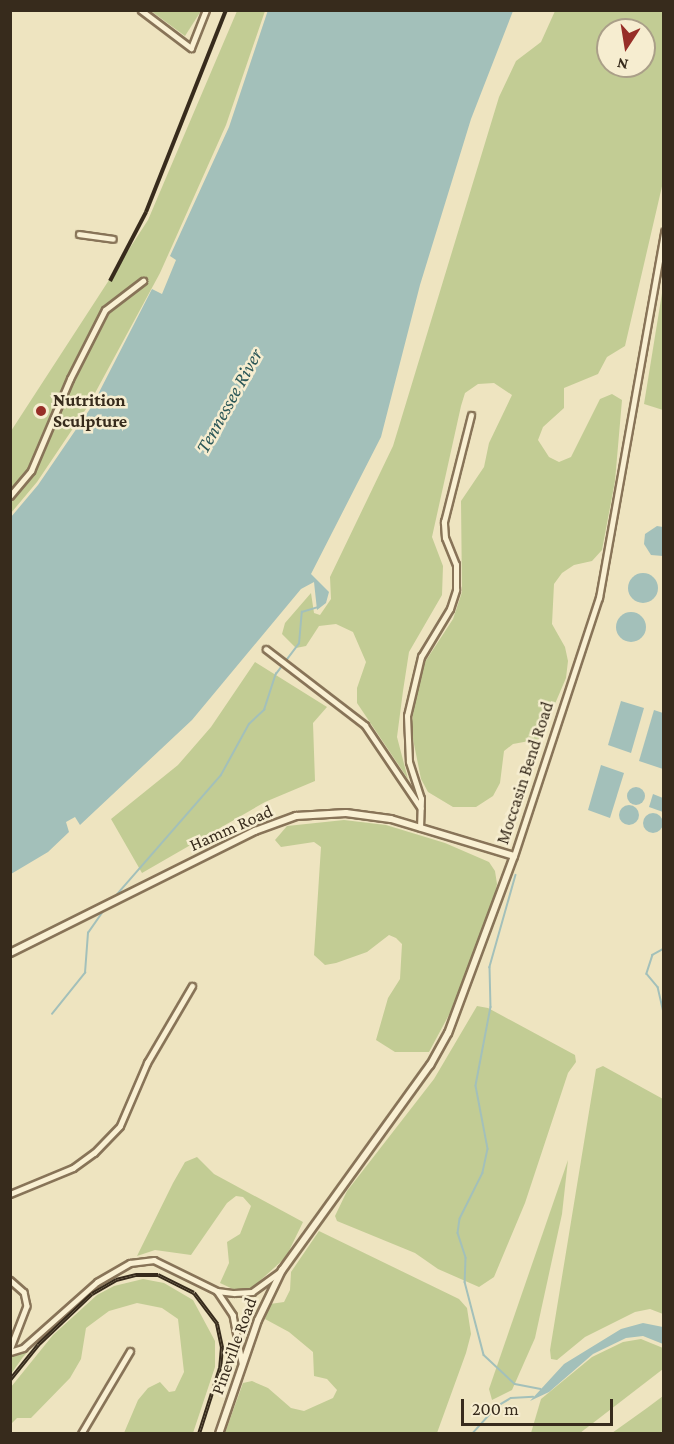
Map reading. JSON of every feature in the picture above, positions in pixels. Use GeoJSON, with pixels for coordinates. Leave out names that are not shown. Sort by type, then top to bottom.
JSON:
{"type":"FeatureCollection","features":[{"type":"Feature","properties":{"kind":"main road","name":"Hamm Road"},"geometry":{"type":"LineString","coordinates":[[10,952],[255,831],[296,816],[346,813],[391,819],[514,856]]}},
{"type":"Feature","properties":{"kind":"main road","name":"Moccasin Bend Road"},"geometry":{"type":"LineString","coordinates":[[282,1270],[430,1065],[448,1033],[514,856]]}},
{"type":"Feature","properties":{"kind":"main road","name":"Pineville Road"},"geometry":{"type":"LineString","coordinates":[[219,1434],[242,1362],[282,1270]]}},
{"type":"Feature","properties":{"kind":"street"},"geometry":{"type":"LineString","coordinates":[[141,10],[191,48],[206,10]]}},
{"type":"Feature","properties":{"kind":"street","name":"Moccasin Bend Road"},"geometry":{"type":"LineString","coordinates":[[514,856],[599,598],[663,232]]}},
{"type":"Feature","properties":{"kind":"street"},"geometry":{"type":"LineString","coordinates":[[80,234],[113,239]]}},
{"type":"Feature","properties":{"kind":"street"},"geometry":{"type":"LineString","coordinates":[[10,496],[31,471],[70,379],[105,310],[143,281]]}},
{"type":"Feature","properties":{"kind":"street"},"geometry":{"type":"LineString","coordinates":[[420,828],[421,808],[406,746],[407,716],[421,657],[450,609],[456,590],[456,566],[445,538],[444,522],[471,415]]}},
{"type":"Feature","properties":{"kind":"street"},"geometry":{"type":"LineString","coordinates":[[266,649],[365,725],[421,808]]}},
{"type":"Feature","properties":{"kind":"street"},"geometry":{"type":"LineString","coordinates":[[10,1194],[73,1168],[94,1153],[120,1125],[147,1063],[192,986]]}},
{"type":"Feature","properties":{"kind":"street"},"geometry":{"type":"LineString","coordinates":[[10,1351],[23,1348],[97,1282],[140,1260],[162,1262],[217,1291],[252,1292],[282,1270]]}},
{"type":"Feature","properties":{"kind":"street"},"geometry":{"type":"LineString","coordinates":[[10,1280],[24,1292],[27,1306],[10,1351]]}},
{"type":"Feature","properties":{"kind":"street"},"geometry":{"type":"LineString","coordinates":[[217,1291],[233,1315],[242,1362]]}},
{"type":"Feature","properties":{"kind":"street"},"geometry":{"type":"LineString","coordinates":[[81,1434],[130,1351]]}},
{"type":"Feature","properties":{"kind":"green space"},"geometry":{"type":"Polygon","coordinates":[[[151,11],[201,11],[185,36],[151,11]]]}},
{"type":"Feature","properties":{"kind":"green space"},"geometry":{"type":"Polygon","coordinates":[[[237,11],[265,11],[226,125],[160,273],[88,406],[37,482],[11,513],[11,431],[148,220],[237,11]]]}},
{"type":"Feature","properties":{"kind":"green space"},"geometry":{"type":"Polygon","coordinates":[[[555,11],[663,11],[663,182],[625,346],[607,357],[598,374],[564,388],[564,408],[543,427],[538,440],[549,457],[559,462],[571,457],[600,399],[612,394],[622,400],[615,481],[602,550],[592,561],[574,565],[562,573],[554,584],[552,624],[565,647],[568,661],[566,678],[540,739],[513,744],[504,751],[500,783],[493,796],[476,807],[453,807],[428,792],[421,779],[411,729],[414,707],[425,662],[453,619],[462,592],[461,501],[484,467],[489,443],[512,395],[494,383],[478,384],[465,393],[461,406],[432,537],[443,566],[442,595],[409,652],[403,691],[397,737],[408,779],[357,703],[357,688],[366,662],[353,632],[336,624],[319,626],[306,646],[296,648],[282,634],[285,623],[311,593],[314,613],[320,615],[331,599],[330,577],[393,446],[499,97],[516,61],[541,42],[555,11]]]}},
{"type":"Feature","properties":{"kind":"green space"},"geometry":{"type":"Polygon","coordinates":[[[663,287],[663,410],[644,404],[663,287]]]}},
{"type":"Feature","properties":{"kind":"green space"},"geometry":{"type":"Polygon","coordinates":[[[255,662],[327,707],[313,723],[315,781],[265,802],[142,873],[111,819],[178,765],[211,727],[255,662]]]}},
{"type":"Feature","properties":{"kind":"green space"},"geometry":{"type":"Polygon","coordinates":[[[344,820],[386,825],[445,843],[489,862],[495,871],[497,884],[491,910],[465,985],[429,1052],[395,1052],[376,1040],[388,998],[400,979],[402,944],[396,938],[389,935],[367,952],[336,963],[325,965],[314,955],[321,847],[314,842],[281,847],[275,840],[287,826],[344,820]]]}},
{"type":"Feature","properties":{"kind":"green space"},"geometry":{"type":"Polygon","coordinates":[[[477,1006],[488,1008],[575,1055],[576,1062],[568,1073],[525,1203],[494,1277],[479,1287],[438,1269],[415,1253],[337,1221],[335,1216],[347,1191],[434,1079],[477,1006]]]}},
{"type":"Feature","properties":{"kind":"green space"},"geometry":{"type":"Polygon","coordinates":[[[603,1066],[663,1099],[663,1314],[650,1309],[635,1312],[585,1337],[557,1360],[551,1359],[550,1350],[596,1069],[603,1066]]]}},
{"type":"Feature","properties":{"kind":"green space"},"geometry":{"type":"Polygon","coordinates":[[[197,1157],[214,1174],[303,1222],[286,1257],[252,1288],[235,1290],[220,1283],[229,1263],[227,1242],[240,1234],[251,1206],[243,1197],[236,1196],[227,1203],[191,1255],[155,1250],[137,1256],[185,1162],[197,1157]]]}},
{"type":"Feature","properties":{"kind":"green space"},"geometry":{"type":"Polygon","coordinates":[[[568,1160],[562,1214],[535,1338],[512,1390],[492,1400],[489,1389],[568,1160]]]}},
{"type":"Feature","properties":{"kind":"green space"},"geometry":{"type":"Polygon","coordinates":[[[319,1231],[459,1299],[467,1308],[471,1334],[437,1433],[225,1433],[243,1383],[252,1381],[268,1388],[291,1408],[304,1411],[333,1398],[337,1390],[327,1379],[314,1376],[313,1352],[289,1332],[265,1319],[270,1304],[284,1302],[290,1290],[291,1272],[319,1231]]]}},
{"type":"Feature","properties":{"kind":"green space"},"geometry":{"type":"Polygon","coordinates":[[[143,1279],[164,1283],[193,1300],[215,1341],[215,1367],[193,1433],[124,1433],[138,1400],[148,1388],[160,1382],[169,1392],[175,1391],[184,1372],[178,1319],[162,1308],[137,1303],[109,1311],[86,1328],[81,1359],[70,1378],[31,1418],[17,1418],[11,1424],[11,1387],[53,1335],[97,1295],[114,1286],[143,1279]]]}},
{"type":"Feature","properties":{"kind":"green space"},"geometry":{"type":"Polygon","coordinates":[[[54,1323],[11,1374],[11,1357],[24,1351],[54,1323]]]}},
{"type":"Feature","properties":{"kind":"green space"},"geometry":{"type":"Polygon","coordinates":[[[641,1339],[663,1348],[663,1369],[580,1433],[531,1433],[541,1399],[592,1357],[623,1342],[641,1339]]]}},
{"type":"Feature","properties":{"kind":"green space"},"geometry":{"type":"Polygon","coordinates":[[[663,1396],[663,1433],[612,1433],[647,1408],[663,1396]]]}},
{"type":"Feature","properties":{"kind":"water","name":"Tennessee River"},"geometry":{"type":"Polygon","coordinates":[[[268,10],[513,11],[471,119],[420,285],[381,437],[311,574],[329,592],[326,603],[317,610],[314,582],[301,589],[192,720],[80,825],[75,817],[66,822],[69,832],[48,852],[11,874],[11,517],[38,485],[92,406],[152,289],[162,294],[176,260],[170,256],[229,127],[268,10]]]}},
{"type":"Feature","properties":{"kind":"water"},"geometry":{"type":"Polygon","coordinates":[[[657,526],[663,527],[663,556],[651,555],[644,544],[645,534],[657,526]]]}},
{"type":"Feature","properties":{"kind":"water"},"geometry":{"type":"Polygon","coordinates":[[[643,573],[654,577],[658,588],[654,599],[643,603],[632,599],[628,588],[632,577],[643,573]]]}},
{"type":"Feature","properties":{"kind":"water"},"geometry":{"type":"Polygon","coordinates":[[[631,612],[642,616],[646,627],[642,638],[631,642],[620,638],[616,627],[620,616],[631,612]]]}},
{"type":"Feature","properties":{"kind":"water"},"geometry":{"type":"Polygon","coordinates":[[[621,701],[644,708],[631,753],[608,745],[621,701]]]}},
{"type":"Feature","properties":{"kind":"water"},"geometry":{"type":"Polygon","coordinates":[[[654,710],[663,713],[663,769],[639,761],[654,710]]]}},
{"type":"Feature","properties":{"kind":"water"},"geometry":{"type":"Polygon","coordinates":[[[601,765],[624,773],[610,818],[588,810],[601,765]]]}},
{"type":"Feature","properties":{"kind":"water"},"geometry":{"type":"Polygon","coordinates":[[[636,787],[642,790],[645,796],[642,802],[636,805],[630,802],[627,796],[630,790],[636,787]]]}},
{"type":"Feature","properties":{"kind":"water"},"geometry":{"type":"Polygon","coordinates":[[[653,794],[663,798],[663,812],[649,807],[653,794]]]}},
{"type":"Feature","properties":{"kind":"water"},"geometry":{"type":"Polygon","coordinates":[[[629,805],[636,808],[639,815],[636,822],[629,825],[622,822],[619,815],[622,808],[629,805]]]}},
{"type":"Feature","properties":{"kind":"water"},"geometry":{"type":"Polygon","coordinates":[[[653,813],[660,816],[663,823],[660,830],[653,833],[646,830],[643,823],[646,816],[653,813]]]}},
{"type":"Feature","properties":{"kind":"water"},"geometry":{"type":"Polygon","coordinates":[[[643,1323],[663,1327],[663,1344],[643,1336],[626,1338],[593,1354],[549,1392],[530,1401],[564,1364],[621,1329],[643,1323]]]}},
{"type":"Feature","properties":{"kind":"waterway"},"geometry":{"type":"LineString","coordinates":[[113,899],[221,775],[249,724],[264,710],[276,674],[299,644],[302,612],[318,607]]}},
{"type":"Feature","properties":{"kind":"waterway"},"geometry":{"type":"LineString","coordinates":[[516,875],[490,967],[491,1007],[476,1086],[488,1149],[483,1173],[460,1219],[458,1233],[466,1258],[465,1282],[484,1355],[515,1384],[541,1389]]}},
{"type":"Feature","properties":{"kind":"waterway"},"geometry":{"type":"LineString","coordinates":[[52,1014],[85,973],[88,933],[104,910]]}},
{"type":"Feature","properties":{"kind":"waterway"},"geometry":{"type":"LineString","coordinates":[[664,949],[653,955],[647,974],[658,987],[664,1012]]}},
{"type":"Feature","properties":{"kind":"waterway"},"geometry":{"type":"LineString","coordinates":[[472,1434],[496,1407],[511,1398],[533,1397]]}},
{"type":"Feature","properties":{"kind":"railway"},"geometry":{"type":"LineString","coordinates":[[110,281],[146,212],[226,10]]}},
{"type":"Feature","properties":{"kind":"railway"},"geometry":{"type":"LineString","coordinates":[[10,1380],[38,1345],[92,1294],[116,1280],[136,1275],[158,1275],[194,1293],[217,1324],[222,1347],[220,1368],[199,1434]]}},
{"type":"Feature","properties":{"kind":"place","name":"Nutrition Sculpture"},"geometry":{"type":"Point","coordinates":[41,411]}}]}
